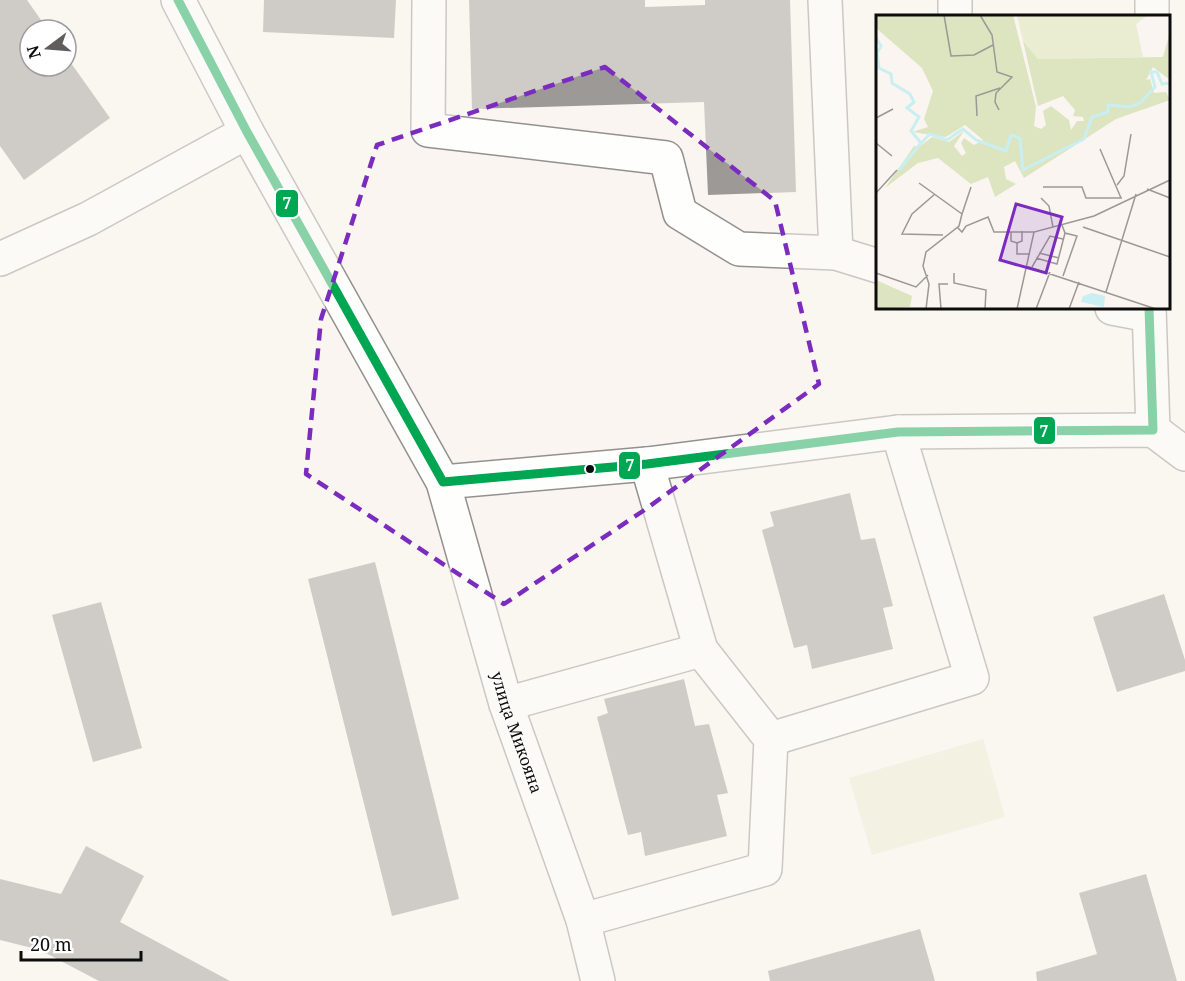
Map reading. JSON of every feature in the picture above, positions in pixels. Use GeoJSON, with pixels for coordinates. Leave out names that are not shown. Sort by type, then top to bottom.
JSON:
{"type":"FeatureCollection","features":[{"type":"Feature","properties":{"kind":"street","name":"улица Микояна"},"geometry":{"type":"LineString","coordinates":[[178,0],[247,132],[443,482],[506,704],[583,920],[598,981]]}},
{"type":"Feature","properties":{"kind":"street"},"geometry":{"type":"LineString","coordinates":[[429,0],[428,130],[666,158],[680,213],[740,249],[836,254],[876,265]]}},
{"type":"Feature","properties":{"kind":"street"},"geometry":{"type":"LineString","coordinates":[[825,0],[836,254]]}},
{"type":"Feature","properties":{"kind":"street"},"geometry":{"type":"LineString","coordinates":[[0,259],[88,219],[247,132]]}},
{"type":"Feature","properties":{"kind":"street"},"geometry":{"type":"LineString","coordinates":[[1124,309],[1149,311],[1153,430]]}},
{"type":"Feature","properties":{"kind":"street"},"geometry":{"type":"LineString","coordinates":[[443,482],[646,464],[898,432],[1153,430],[1185,454]]}},
{"type":"Feature","properties":{"kind":"street"},"geometry":{"type":"LineString","coordinates":[[771,739],[972,678],[898,432]]}},
{"type":"Feature","properties":{"kind":"street"},"geometry":{"type":"LineString","coordinates":[[583,920],[765,869],[771,739],[701,650],[646,464]]}},
{"type":"Feature","properties":{"kind":"street"},"geometry":{"type":"LineString","coordinates":[[506,704],[701,650]]}},
{"type":"Feature","properties":{"kind":"highlighted area"},"geometry":{"type":"Polygon","coordinates":[[[605,67],[775,201],[819,384],[643,511],[504,604],[306,474],[321,319],[377,145],[605,67]]]}},
{"type":"Feature","properties":{"kind":"green space"},"geometry":{"type":"Polygon","coordinates":[[[983,739],[1005,817],[872,855],[849,778],[983,739]]]}},
{"type":"Feature","properties":{"kind":"building"},"geometry":{"type":"Polygon","coordinates":[[[0,0],[27,0],[40,18],[18,18],[18,78],[78,78],[78,73],[110,118],[24,180],[0,146],[0,0]]]}},
{"type":"Feature","properties":{"kind":"building"},"geometry":{"type":"Polygon","coordinates":[[[264,0],[396,0],[394,38],[263,32],[264,0]]]}},
{"type":"Feature","properties":{"kind":"building"},"geometry":{"type":"Polygon","coordinates":[[[469,0],[645,0],[645,7],[705,5],[705,0],[790,0],[796,192],[708,195],[704,102],[472,109],[469,0]]]}},
{"type":"Feature","properties":{"kind":"building"},"geometry":{"type":"Polygon","coordinates":[[[850,493],[861,540],[875,538],[893,606],[883,608],[893,649],[812,669],[807,645],[794,648],[762,530],[774,526],[770,512],[850,493]]]}},
{"type":"Feature","properties":{"kind":"building"},"geometry":{"type":"Polygon","coordinates":[[[375,562],[459,899],[392,916],[308,579],[375,562]]]}},
{"type":"Feature","properties":{"kind":"building"},"geometry":{"type":"Polygon","coordinates":[[[1164,594],[1185,660],[1185,671],[1117,692],[1093,617],[1164,594]]]}},
{"type":"Feature","properties":{"kind":"building"},"geometry":{"type":"Polygon","coordinates":[[[101,602],[142,748],[93,762],[52,615],[101,602]]]}},
{"type":"Feature","properties":{"kind":"building"},"geometry":{"type":"Polygon","coordinates":[[[684,679],[695,726],[709,724],[728,793],[717,795],[727,836],[645,856],[641,832],[628,835],[597,717],[608,713],[604,699],[684,679]]]}},
{"type":"Feature","properties":{"kind":"building"},"geometry":{"type":"Polygon","coordinates":[[[86,846],[144,876],[120,922],[230,981],[99,981],[40,950],[0,940],[0,879],[61,894],[86,846]]]}},
{"type":"Feature","properties":{"kind":"building"},"geometry":{"type":"Polygon","coordinates":[[[1146,874],[1177,981],[1037,981],[1036,972],[1097,954],[1079,893],[1146,874]]]}},
{"type":"Feature","properties":{"kind":"building"},"geometry":{"type":"Polygon","coordinates":[[[920,929],[935,981],[770,981],[768,971],[920,929]]]}},
{"type":"Feature","properties":{"kind":"transit line","name":"7"},"geometry":{"type":"LineString","coordinates":[[178,0],[247,132],[443,482],[647,464],[898,432],[1153,430],[1149,309]]}}]}
